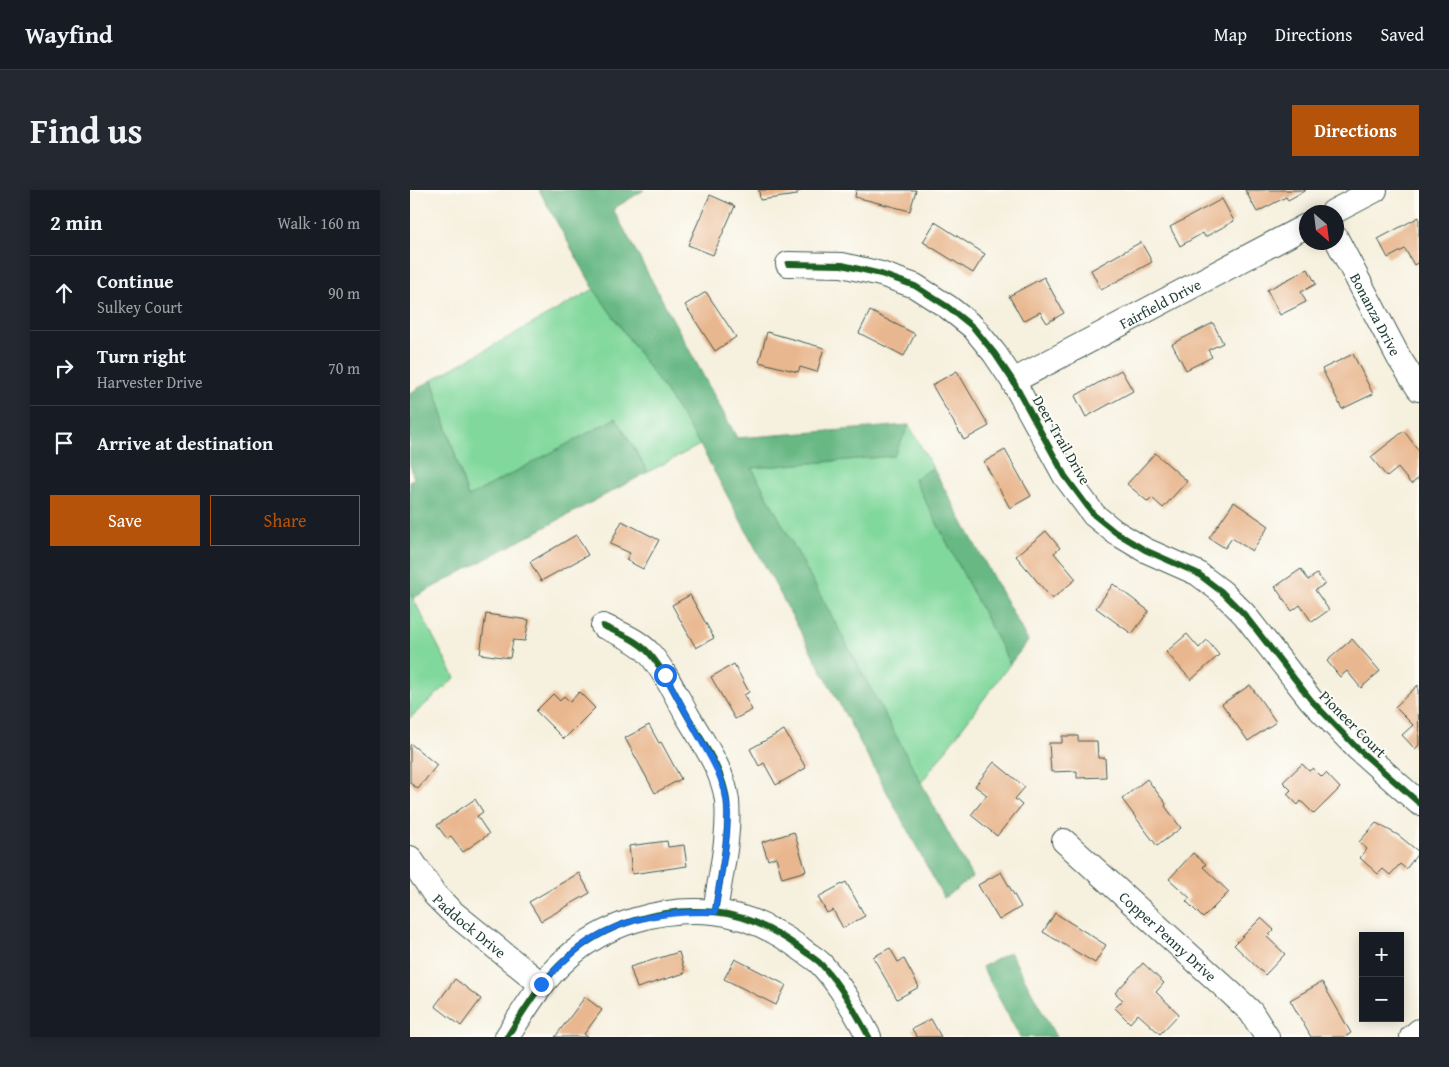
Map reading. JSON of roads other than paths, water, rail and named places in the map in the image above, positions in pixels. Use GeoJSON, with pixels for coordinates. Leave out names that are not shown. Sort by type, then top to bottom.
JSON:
{"type":"FeatureCollection","features":[{"type":"Feature","properties":{"kind":"street"},"geometry":{"type":"LineString","coordinates":[[1344,206],[1375,190]]}},
{"type":"Feature","properties":{"kind":"street","name":"Fairfield Drive"},"geometry":{"type":"LineString","coordinates":[[1014,381],[1299,230]]}},
{"type":"Feature","properties":{"kind":"street","name":"Bonanza Drive"},"geometry":{"type":"LineString","coordinates":[[1342,250],[1399,358],[1419,389]]}},
{"type":"Feature","properties":{"kind":"street","name":"Deer Trail Drive"},"geometry":{"type":"LineString","coordinates":[[788,264],[842,265],[881,274],[915,286],[948,307],[972,328],[995,354],[1014,381],[1065,476],[1094,515],[1115,532],[1146,550],[1197,573],[1222,592],[1244,614],[1275,657]]}},
{"type":"Feature","properties":{"kind":"street"},"geometry":{"type":"LineString","coordinates":[[603,626],[632,639],[648,652],[665,675],[722,781],[728,818],[715,912]]}},
{"type":"Feature","properties":{"kind":"street","name":"Pioneer Court"},"geometry":{"type":"LineString","coordinates":[[1275,657],[1310,700],[1357,748],[1419,803]]}},
{"type":"Feature","properties":{"kind":"street","name":"Copper Penny Drive"},"geometry":{"type":"LineString","coordinates":[[1064,841],[1251,1012],[1267,1037]]}},
{"type":"Feature","properties":{"kind":"street","name":"Paddock Drive"},"geometry":{"type":"LineString","coordinates":[[410,858],[435,895],[451,911],[541,984]]}},
{"type":"Feature","properties":{"kind":"street"},"geometry":{"type":"LineString","coordinates":[[507,1037],[541,984],[567,958],[589,941],[612,928],[637,919],[667,913],[715,912],[742,918],[765,926],[784,936],[820,964],[845,994],[869,1037]]}},
{"type":"Feature","properties":{"kind":"street"},"geometry":{"type":"LineString","coordinates":[[1412,1037],[1419,1031]]}}]}
